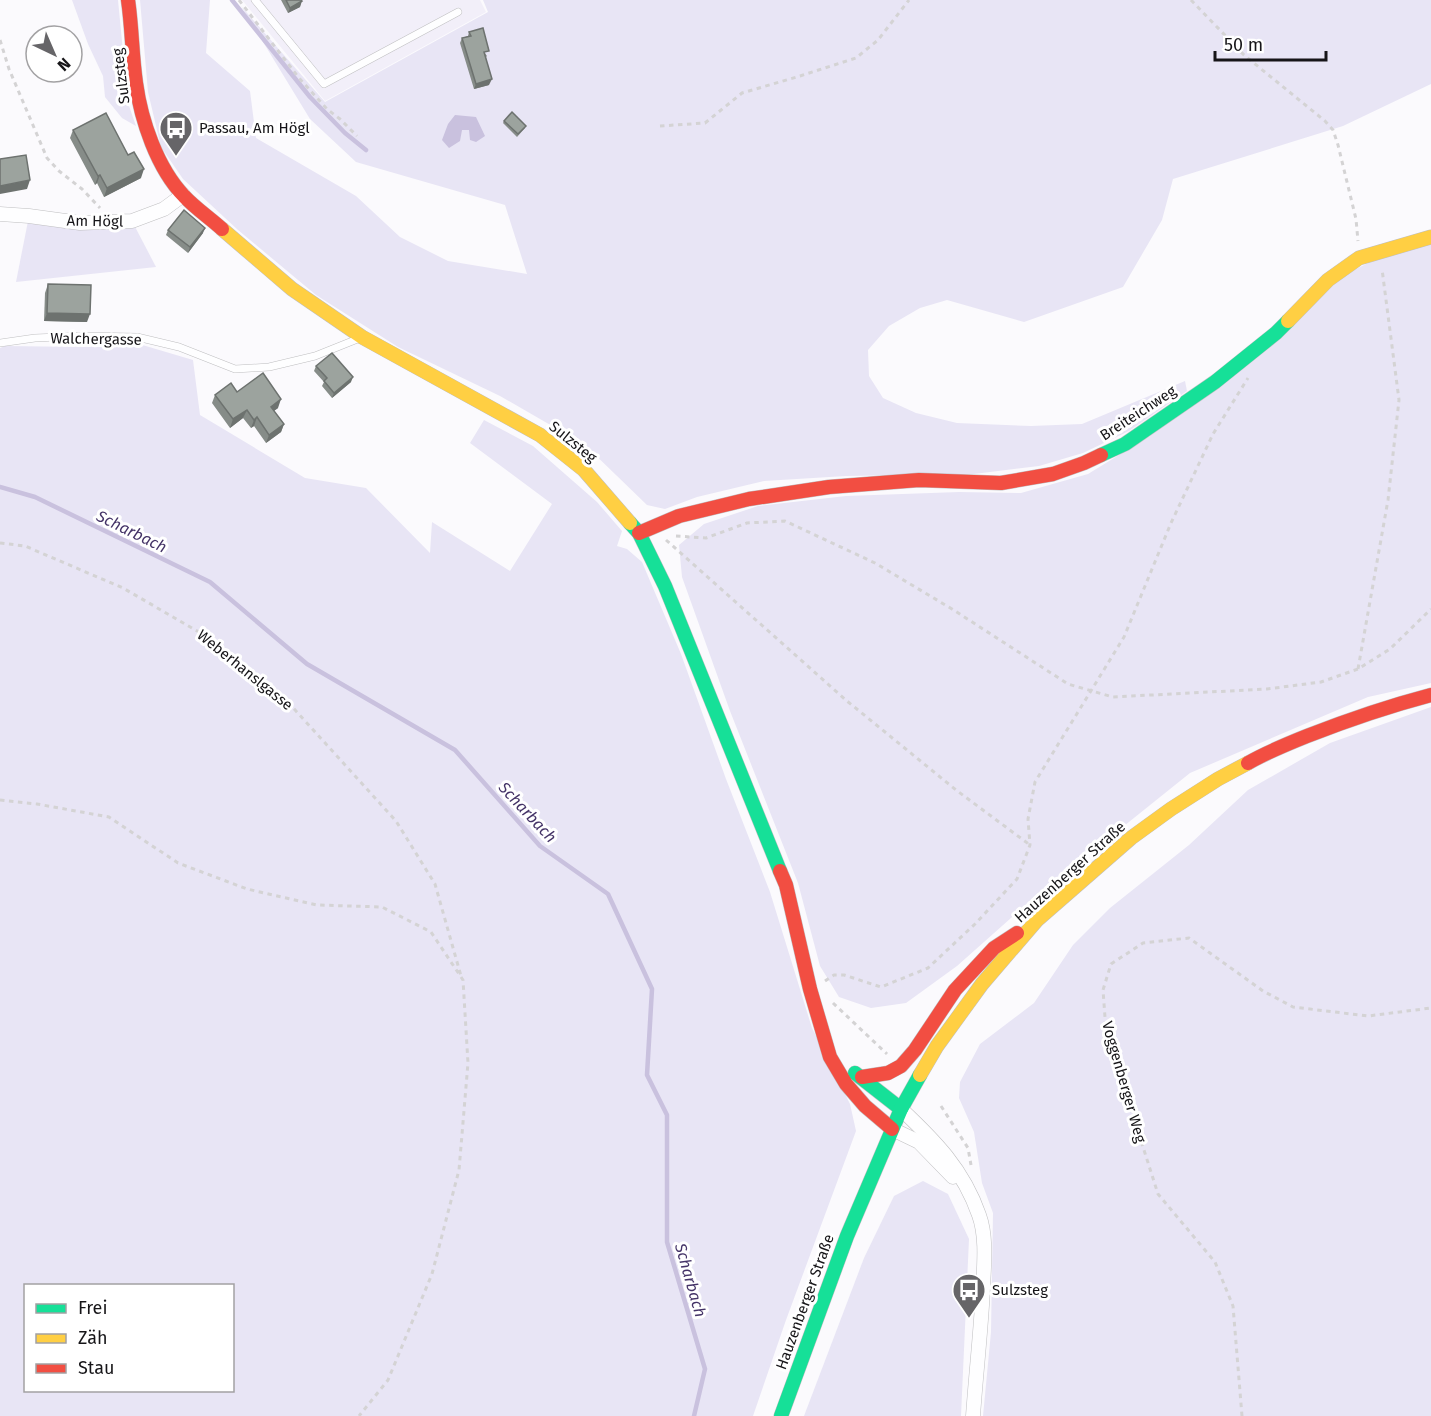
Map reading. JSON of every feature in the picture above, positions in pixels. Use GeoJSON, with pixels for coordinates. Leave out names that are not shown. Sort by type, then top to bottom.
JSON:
{"type":"FeatureCollection","features":[{"type":"Feature","properties":{"kind":"street","name":"Sulzsteg"},"geometry":{"type":"LineString","coordinates":[[129,0],[136,83],[148,134],[162,166],[183,195],[292,289],[362,337],[540,435],[584,470],[639,533],[665,586],[786,885],[810,989],[830,1057],[846,1084],[865,1106],[892,1129]]}},
{"type":"Feature","properties":{"kind":"street","name":"Am Högl"},"geometry":{"type":"LineString","coordinates":[[0,214],[80,223],[132,221],[164,209],[183,195]]}},
{"type":"Feature","properties":{"kind":"street","name":"Breiteichweg"},"geometry":{"type":"LineString","coordinates":[[639,533],[679,516],[749,499],[829,487],[919,480],[1001,483],[1053,474],[1084,463],[1125,444],[1215,382],[1276,333],[1328,280],[1359,258],[1431,237]]}},
{"type":"Feature","properties":{"kind":"street","name":"Hauzenberger Straße"},"geometry":{"type":"LineString","coordinates":[[781,1416],[847,1236],[900,1109],[937,1046],[982,984],[1036,920],[1131,838],[1218,779],[1263,754],[1326,729],[1389,706],[1431,695]]}},
{"type":"Feature","properties":{"kind":"street"},"geometry":{"type":"LineString","coordinates":[[862,1077],[888,1073],[901,1066],[915,1050],[955,990],[994,948],[1036,920]]}},
{"type":"Feature","properties":{"kind":"street"},"geometry":{"type":"LineString","coordinates":[[830,1057],[862,1077],[929,1136],[955,1166],[980,1217],[985,1251],[973,1416]]}},
{"type":"Feature","properties":{"kind":"street"},"geometry":{"type":"LineString","coordinates":[[892,1129],[919,1142],[971,1196]]}},
{"type":"Feature","properties":{"kind":"lane"},"geometry":{"type":"LineString","coordinates":[[255,0],[324,84],[458,12]]}},
{"type":"Feature","properties":{"kind":"lane","name":"Walchergasse"},"geometry":{"type":"LineString","coordinates":[[0,343],[35,338],[137,337],[179,347],[235,369],[269,368],[315,356],[362,337]]}},
{"type":"Feature","properties":{"kind":"path"},"geometry":{"type":"LineString","coordinates":[[239,0],[299,78],[327,109],[357,136]]}},
{"type":"Feature","properties":{"kind":"path"},"geometry":{"type":"LineString","coordinates":[[660,126],[705,123],[742,93],[856,58],[878,40],[909,0]]}},
{"type":"Feature","properties":{"kind":"path"},"geometry":{"type":"LineString","coordinates":[[1191,0],[1244,55],[1325,120],[1333,129],[1356,219],[1359,258]]}},
{"type":"Feature","properties":{"kind":"path"},"geometry":{"type":"LineString","coordinates":[[0,40],[9,69],[47,158],[100,208]]}},
{"type":"Feature","properties":{"kind":"path"},"geometry":{"type":"LineString","coordinates":[[1358,669],[1388,500],[1400,400],[1379,253]]}},
{"type":"Feature","properties":{"kind":"path"},"geometry":{"type":"LineString","coordinates":[[825,981],[834,975],[844,975],[881,987],[928,968],[975,924],[1017,879],[1030,845],[1028,819],[1035,782],[1124,637],[1171,523],[1213,434],[1251,374]]}},
{"type":"Feature","properties":{"kind":"path"},"geometry":{"type":"LineString","coordinates":[[671,536],[706,538],[747,524],[785,521],[875,563],[952,609],[1068,684],[1113,697],[1267,689],[1321,682],[1358,669],[1390,649],[1431,609]]}},
{"type":"Feature","properties":{"kind":"path"},"geometry":{"type":"LineString","coordinates":[[639,533],[660,535],[847,701],[956,790],[1030,845]]}},
{"type":"Feature","properties":{"kind":"path","name":"Weberhanslgasse"},"geometry":{"type":"LineString","coordinates":[[0,543],[25,546],[123,588],[204,635],[286,700],[396,821],[435,884],[462,980],[468,1062],[459,1170],[432,1274],[388,1380],[359,1416]]}},
{"type":"Feature","properties":{"kind":"path"},"geometry":{"type":"LineString","coordinates":[[0,800],[109,817],[178,863],[247,890],[317,906],[382,907],[431,932],[462,980]]}},
{"type":"Feature","properties":{"kind":"path","name":"Voggenberger Weg"},"geometry":{"type":"LineString","coordinates":[[1242,1416],[1233,1306],[1215,1262],[1158,1194],[1106,1031],[1103,990],[1111,963],[1143,943],[1189,938],[1263,991],[1293,1007],[1368,1016],[1431,1008]]}},
{"type":"Feature","properties":{"kind":"path"},"geometry":{"type":"LineString","coordinates":[[831,1002],[889,1055]]}},
{"type":"Feature","properties":{"kind":"path"},"geometry":{"type":"LineString","coordinates":[[941,1106],[968,1148],[972,1174],[971,1196]]}},
{"type":"Feature","properties":{"kind":"shaded area"},"geometry":{"type":"Polygon","coordinates":[[[72,0],[118,0],[128,103],[136,126],[122,118],[105,97],[103,76],[88,44],[84,24],[81,24],[72,0]]]}},
{"type":"Feature","properties":{"kind":"shaded area"},"geometry":{"type":"Polygon","coordinates":[[[140,0],[210,0],[206,53],[250,91],[256,138],[356,196],[400,237],[448,261],[527,274],[505,205],[356,162],[310,119],[241,6],[325,102],[488,12],[483,0],[1431,0],[1431,84],[1343,126],[1173,179],[1162,220],[1123,287],[1024,322],[947,300],[920,308],[889,326],[868,350],[869,376],[883,398],[916,413],[957,423],[1031,426],[1082,424],[1185,381],[1187,391],[1129,431],[1083,453],[1039,466],[974,474],[846,476],[764,481],[697,497],[665,509],[647,505],[585,445],[500,396],[398,347],[316,295],[238,230],[183,179],[161,147],[148,92],[140,0]]]}},
{"type":"Feature","properties":{"kind":"shaded area"},"geometry":{"type":"Polygon","coordinates":[[[242,0],[480,0],[486,12],[325,101],[242,0]]]}},
{"type":"Feature","properties":{"kind":"shaded area"},"geometry":{"type":"Polygon","coordinates":[[[455,115],[476,117],[485,136],[476,142],[470,140],[469,130],[462,130],[460,141],[449,148],[442,140],[448,124],[455,115]]]}},
{"type":"Feature","properties":{"kind":"shaded area"},"geometry":{"type":"Polygon","coordinates":[[[29,216],[132,221],[156,267],[16,282],[29,216]]]}},
{"type":"Feature","properties":{"kind":"shaded area"},"geometry":{"type":"Polygon","coordinates":[[[1431,244],[1431,683],[1368,697],[1190,773],[1028,903],[957,966],[906,1003],[871,1008],[839,997],[820,966],[798,883],[730,711],[682,577],[679,545],[704,524],[758,506],[846,496],[959,492],[1021,493],[1088,474],[1150,436],[1332,281],[1370,262],[1431,244]]]}},
{"type":"Feature","properties":{"kind":"shaded area"},"geometry":{"type":"Polygon","coordinates":[[[139,344],[193,360],[200,415],[305,478],[366,488],[430,553],[432,522],[510,571],[552,504],[470,443],[484,420],[533,446],[597,502],[622,531],[617,546],[627,549],[642,562],[681,654],[770,892],[812,1028],[850,1104],[856,1131],[753,1416],[0,1416],[0,348],[5,346],[84,347],[139,344]]]}},
{"type":"Feature","properties":{"kind":"shaded area"},"geometry":{"type":"Polygon","coordinates":[[[1431,707],[1431,1416],[983,1416],[991,1332],[993,1213],[982,1183],[974,1132],[959,1098],[960,1082],[980,1044],[1034,1003],[1073,945],[1110,908],[1189,845],[1248,790],[1330,743],[1431,707]]]}},
{"type":"Feature","properties":{"kind":"shaded area"},"geometry":{"type":"Polygon","coordinates":[[[923,1181],[948,1194],[969,1239],[961,1416],[804,1416],[864,1258],[894,1196],[923,1181]]]}},
{"type":"Feature","properties":{"kind":"building"},"geometry":{"type":"Polygon","coordinates":[[[286,0],[301,0],[302,1],[290,8],[286,0]]]}},
{"type":"Feature","properties":{"kind":"building"},"geometry":{"type":"Polygon","coordinates":[[[483,28],[489,51],[484,52],[492,79],[476,84],[462,38],[471,36],[469,32],[483,28]]]}},
{"type":"Feature","properties":{"kind":"building"},"geometry":{"type":"Polygon","coordinates":[[[512,112],[526,126],[518,134],[504,121],[512,112]]]}},
{"type":"Feature","properties":{"kind":"building"},"geometry":{"type":"Polygon","coordinates":[[[106,113],[128,155],[134,152],[144,169],[107,188],[73,130],[106,113]]]}},
{"type":"Feature","properties":{"kind":"building"},"geometry":{"type":"Polygon","coordinates":[[[26,155],[30,180],[0,186],[0,159],[26,155]]]}},
{"type":"Feature","properties":{"kind":"building"},"geometry":{"type":"Polygon","coordinates":[[[184,210],[205,228],[190,247],[168,230],[184,210]]]}},
{"type":"Feature","properties":{"kind":"building"},"geometry":{"type":"Polygon","coordinates":[[[48,284],[91,285],[90,314],[47,313],[48,284]]]}},
{"type":"Feature","properties":{"kind":"building"},"geometry":{"type":"Polygon","coordinates":[[[332,353],[353,377],[334,393],[324,381],[327,378],[316,366],[332,353]]]}},
{"type":"Feature","properties":{"kind":"building"},"geometry":{"type":"Polygon","coordinates":[[[263,373],[281,399],[271,407],[284,424],[269,435],[257,417],[254,420],[247,410],[233,419],[215,395],[231,383],[237,392],[263,373]]]}},
{"type":"Feature","properties":{"kind":"waterway"},"geometry":{"type":"LineString","coordinates":[[232,0],[310,97],[345,133],[366,150]]}},
{"type":"Feature","properties":{"kind":"waterway","name":"Scharbach"},"geometry":{"type":"LineString","coordinates":[[0,487],[35,497],[210,582],[307,664],[455,750],[540,846],[608,894],[652,989],[647,1075],[667,1115],[667,1242],[705,1369],[694,1416]]}},
{"type":"Feature","properties":{"kind":"traffic: fast"},"geometry":{"type":"LineString","coordinates":[[1101,455],[1125,444],[1215,382],[1288,321]]}},
{"type":"Feature","properties":{"kind":"traffic: fast"},"geometry":{"type":"LineString","coordinates":[[630,523],[639,533],[665,586],[780,871]]}},
{"type":"Feature","properties":{"kind":"traffic: fast"},"geometry":{"type":"LineString","coordinates":[[855,1073],[901,1109]]}},
{"type":"Feature","properties":{"kind":"traffic: fast"},"geometry":{"type":"LineString","coordinates":[[781,1416],[847,1236],[901,1109],[920,1075]]}},
{"type":"Feature","properties":{"kind":"traffic: slow"},"geometry":{"type":"LineString","coordinates":[[222,229],[292,289],[362,337],[540,435],[584,470],[630,523]]}},
{"type":"Feature","properties":{"kind":"traffic: slow"},"geometry":{"type":"LineString","coordinates":[[1288,321],[1328,280],[1359,258],[1431,237]]}},
{"type":"Feature","properties":{"kind":"traffic: slow"},"geometry":{"type":"LineString","coordinates":[[920,1075],[937,1046],[982,984],[1037,920],[1131,838],[1171,809],[1248,763]]}},
{"type":"Feature","properties":{"kind":"traffic: jam"},"geometry":{"type":"LineString","coordinates":[[128,0],[136,83],[146,128],[158,158],[174,185],[222,229]]}},
{"type":"Feature","properties":{"kind":"traffic: jam"},"geometry":{"type":"LineString","coordinates":[[639,533],[679,516],[749,499],[829,487],[919,480],[1001,483],[1053,474],[1101,455]]}},
{"type":"Feature","properties":{"kind":"traffic: jam"},"geometry":{"type":"LineString","coordinates":[[1248,763],[1277,748],[1322,730],[1431,695]]}},
{"type":"Feature","properties":{"kind":"traffic: jam"},"geometry":{"type":"LineString","coordinates":[[780,871],[786,885],[810,989],[830,1057],[846,1084],[865,1106],[892,1129]]}},
{"type":"Feature","properties":{"kind":"traffic: jam"},"geometry":{"type":"LineString","coordinates":[[862,1077],[888,1073],[901,1066],[915,1050],[955,990],[994,948],[1017,933]]}},
{"type":"Feature","properties":{"kind":"place","name":"Passau, Am Högl"},"geometry":{"type":"Point","coordinates":[176,157]}},
{"type":"Feature","properties":{"kind":"place","name":"Sulzsteg"},"geometry":{"type":"Point","coordinates":[969,1319]}}]}
